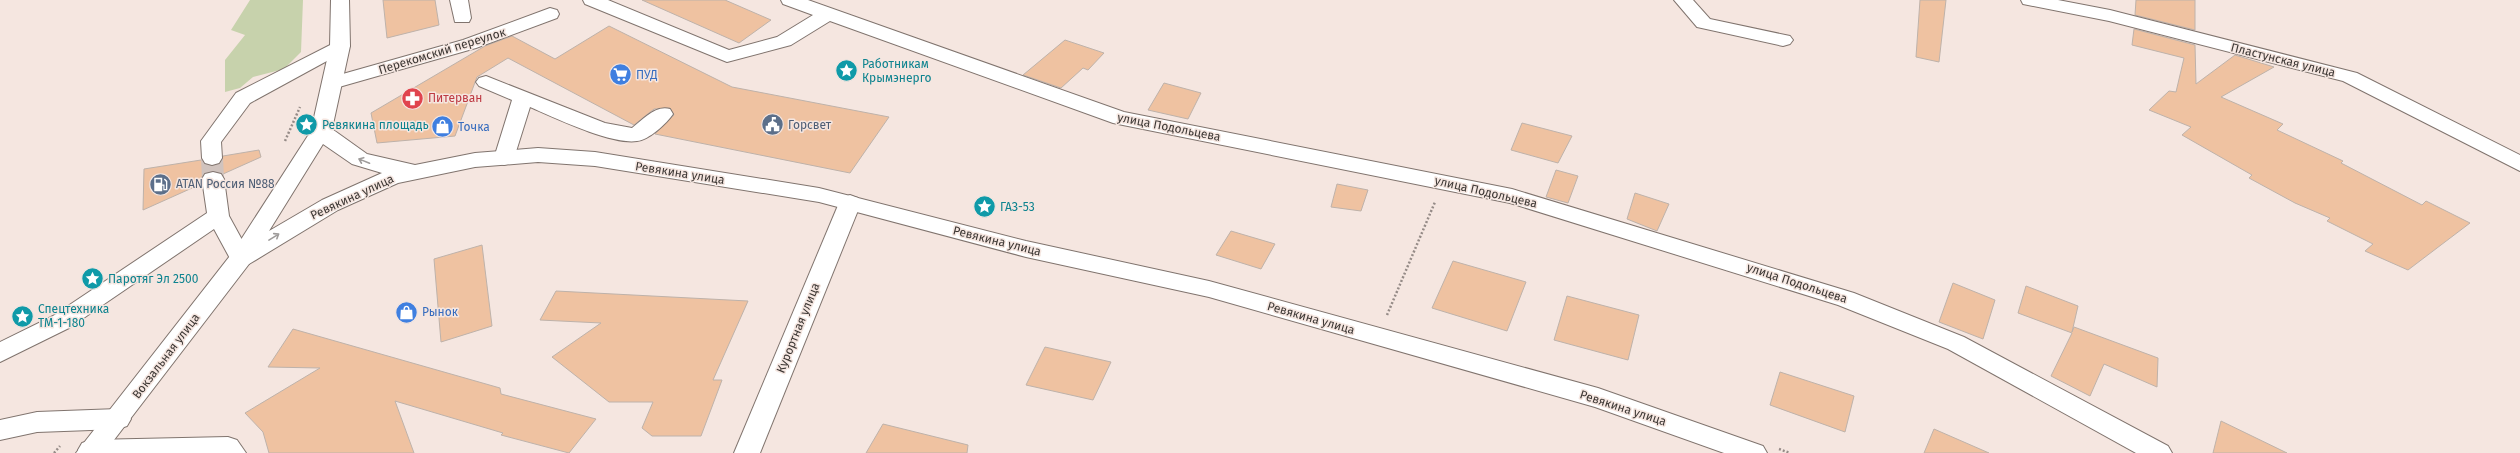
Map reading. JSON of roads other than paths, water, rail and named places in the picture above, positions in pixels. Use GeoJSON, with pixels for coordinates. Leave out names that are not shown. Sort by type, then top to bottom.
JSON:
{"type":"FeatureCollection","features":[{"type":"Feature","properties":{"kind":"street","name":"Вокзальная улица"},"geometry":{"type":"LineString","coordinates":[[90,452],[118,419],[241,258],[321,131],[340,46],[340,0]]}},
{"type":"Feature","properties":{"kind":"street"},"geometry":{"type":"LineString","coordinates":[[459,0],[462,18]]}},
{"type":"Feature","properties":{"kind":"street"},"geometry":{"type":"LineString","coordinates":[[592,0],[727,56],[784,41],[827,14]]}},
{"type":"Feature","properties":{"kind":"street","name":"улица Подольцева"},"geometry":{"type":"LineString","coordinates":[[790,0],[1120,118],[1285,148],[1512,196],[1846,298],[1956,343],[2159,453]]}},
{"type":"Feature","properties":{"kind":"street"},"geometry":{"type":"LineString","coordinates":[[1683,0],[1704,23],[1783,40]]}},
{"type":"Feature","properties":{"kind":"street","name":"Пластунская улица"},"geometry":{"type":"LineString","coordinates":[[2030,0],[2110,16],[2350,77],[2520,164]]}},
{"type":"Feature","properties":{"kind":"street","name":"Перекомский переулок"},"geometry":{"type":"LineString","coordinates":[[332,83],[501,35],[550,14]]}},
{"type":"Feature","properties":{"kind":"street"},"geometry":{"type":"LineString","coordinates":[[212,158],[211,141],[243,98],[340,46]]}},
{"type":"Feature","properties":{"kind":"street"},"geometry":{"type":"LineString","coordinates":[[486,82],[601,129],[636,135],[663,114]]}},
{"type":"Feature","properties":{"kind":"street"},"geometry":{"type":"LineString","coordinates":[[504,158],[523,98]]}},
{"type":"Feature","properties":{"kind":"street"},"geometry":{"type":"LineString","coordinates":[[321,131],[353,157],[377,167],[416,171]]}},
{"type":"Feature","properties":{"kind":"street","name":"Ревякина улица"},"geometry":{"type":"LineString","coordinates":[[241,258],[330,205],[367,187],[416,171],[476,160],[538,155],[595,159],[819,195],[1026,249],[1216,291],[1598,398],[1754,453]]}},
{"type":"Feature","properties":{"kind":"street"},"geometry":{"type":"LineString","coordinates":[[213,179],[218,216],[241,258]]}},
{"type":"Feature","properties":{"kind":"street","name":"Курортная улица"},"geometry":{"type":"LineString","coordinates":[[747,453],[850,203]]}},
{"type":"Feature","properties":{"kind":"street"},"geometry":{"type":"LineString","coordinates":[[0,353],[61,322],[218,216]]}},
{"type":"Feature","properties":{"kind":"street"},"geometry":{"type":"LineString","coordinates":[[0,430],[37,422],[118,419]]}},
{"type":"Feature","properties":{"kind":"street"},"geometry":{"type":"LineString","coordinates":[[90,452],[228,448],[233,453]]}},
{"type":"Feature","properties":{"kind":"tunnel"},"geometry":{"type":"LineString","coordinates":[[212,158],[213,179]]}},
{"type":"Feature","properties":{"kind":"place","name":"Работникам Крымэнерго"},"geometry":{"type":"Point","coordinates":[846,71]}},
{"type":"Feature","properties":{"kind":"place","name":"ПУД"},"geometry":{"type":"Point","coordinates":[621,75]}},
{"type":"Feature","properties":{"kind":"place","name":"Питерван"},"geometry":{"type":"Point","coordinates":[412,98]}},
{"type":"Feature","properties":{"kind":"place","name":"Ревякина площадь"},"geometry":{"type":"Point","coordinates":[306,125]}},
{"type":"Feature","properties":{"kind":"place","name":"Горсвет"},"geometry":{"type":"Point","coordinates":[772,125]}},
{"type":"Feature","properties":{"kind":"place","name":"Точка"},"geometry":{"type":"Point","coordinates":[443,127]}},
{"type":"Feature","properties":{"kind":"place","name":"ATAN Россия №88"},"geometry":{"type":"Point","coordinates":[160,184]}},
{"type":"Feature","properties":{"kind":"place","name":"ГАЗ-53"},"geometry":{"type":"Point","coordinates":[984,207]}},
{"type":"Feature","properties":{"kind":"place","name":"Паротяг Эл 2500"},"geometry":{"type":"Point","coordinates":[92,279]}},
{"type":"Feature","properties":{"kind":"place","name":"Рынок"},"geometry":{"type":"Point","coordinates":[407,312]}},
{"type":"Feature","properties":{"kind":"place","name":"Спецтехника ТМ-1-180"},"geometry":{"type":"Point","coordinates":[22,316]}}]}
